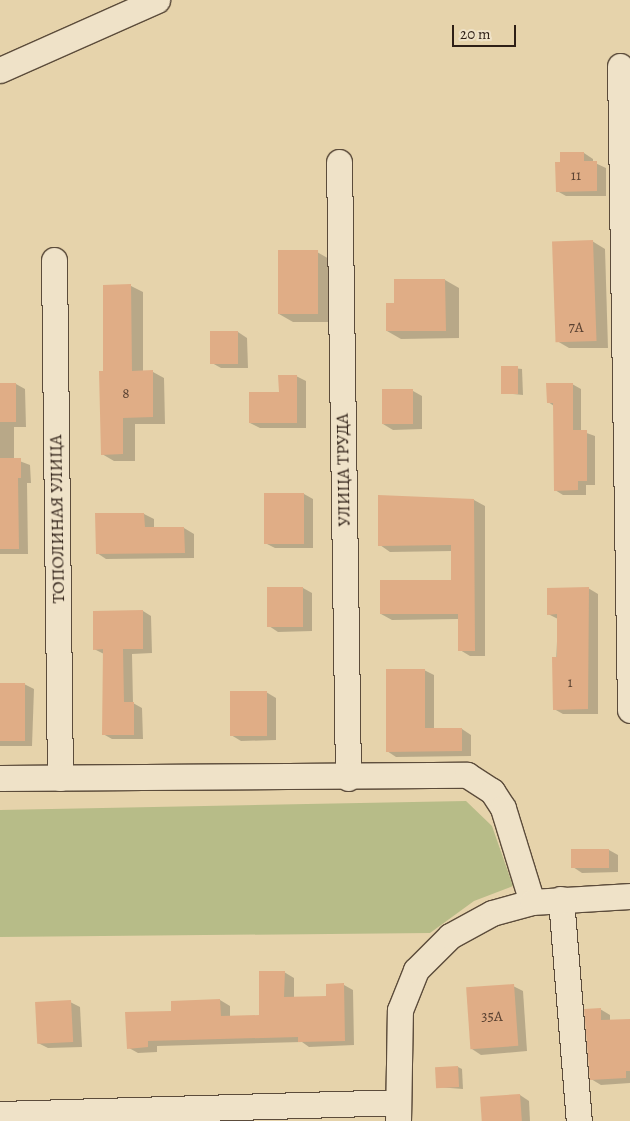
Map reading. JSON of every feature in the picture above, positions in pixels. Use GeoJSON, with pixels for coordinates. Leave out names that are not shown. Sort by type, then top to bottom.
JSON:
{"type":"FeatureCollection","features":[{"type":"Feature","properties":{"kind":"street"},"geometry":{"type":"LineString","coordinates":[[0,70],[157,0]]}},
{"type":"Feature","properties":{"kind":"street"},"geometry":{"type":"LineString","coordinates":[[620,66],[630,710]]}},
{"type":"Feature","properties":{"kind":"street","name":"УЛИЦА ТРУДА"},"geometry":{"type":"LineString","coordinates":[[339,162],[348,778]]}},
{"type":"Feature","properties":{"kind":"street","name":"ТОПОЛИНАЯ УЛИЦА"},"geometry":{"type":"LineString","coordinates":[[54,260],[60,778]]}},
{"type":"Feature","properties":{"kind":"street"},"geometry":{"type":"LineString","coordinates":[[0,778],[348,778],[467,775],[492,791],[503,808],[532,902]]}},
{"type":"Feature","properties":{"kind":"street"},"geometry":{"type":"LineString","coordinates":[[0,1114],[398,1112],[400,1010],[416,970],[450,936],[492,914],[532,902],[630,896]]}},
{"type":"Feature","properties":{"kind":"street"},"geometry":{"type":"LineString","coordinates":[[561,900],[579,1121]]}},
{"type":"Feature","properties":{"kind":"green space"},"geometry":{"type":"Polygon","coordinates":[[[466,801],[492,826],[513,886],[474,901],[430,933],[0,937],[0,810],[466,801]]]}},
{"type":"Feature","properties":{"kind":"building"},"geometry":{"type":"Polygon","coordinates":[[[560,152],[584,152],[584,161],[597,161],[597,191],[556,192],[555,162],[560,162],[560,152]]]}},
{"type":"Feature","properties":{"kind":"building"},"geometry":{"type":"Polygon","coordinates":[[[593,240],[597,341],[556,342],[552,241],[593,240]]]}},
{"type":"Feature","properties":{"kind":"building"},"geometry":{"type":"Polygon","coordinates":[[[278,250],[318,250],[318,314],[278,314],[278,250]]]}},
{"type":"Feature","properties":{"kind":"building"},"geometry":{"type":"Polygon","coordinates":[[[394,279],[445,279],[446,331],[386,331],[386,303],[394,303],[394,279]]]}},
{"type":"Feature","properties":{"kind":"building"},"geometry":{"type":"Polygon","coordinates":[[[131,284],[132,371],[153,370],[153,417],[123,418],[123,454],[101,455],[99,371],[103,371],[103,285],[131,284]]]}},
{"type":"Feature","properties":{"kind":"building"},"geometry":{"type":"Polygon","coordinates":[[[210,331],[238,331],[238,364],[210,364],[210,331]]]}},
{"type":"Feature","properties":{"kind":"building"},"geometry":{"type":"Polygon","coordinates":[[[501,366],[518,366],[518,394],[501,394],[501,366]]]}},
{"type":"Feature","properties":{"kind":"building"},"geometry":{"type":"Polygon","coordinates":[[[278,375],[297,375],[297,423],[249,423],[249,392],[279,392],[278,375]]]}},
{"type":"Feature","properties":{"kind":"building"},"geometry":{"type":"Polygon","coordinates":[[[0,383],[16,383],[16,422],[0,422],[0,383]]]}},
{"type":"Feature","properties":{"kind":"building"},"geometry":{"type":"Polygon","coordinates":[[[546,383],[573,383],[573,430],[587,430],[587,481],[578,481],[578,490],[554,491],[553,403],[547,403],[546,383]]]}},
{"type":"Feature","properties":{"kind":"building"},"geometry":{"type":"Polygon","coordinates":[[[382,389],[413,389],[413,424],[382,424],[382,389]]]}},
{"type":"Feature","properties":{"kind":"building"},"geometry":{"type":"Polygon","coordinates":[[[0,458],[21,458],[21,478],[18,478],[19,549],[0,549],[0,458]]]}},
{"type":"Feature","properties":{"kind":"building"},"geometry":{"type":"Polygon","coordinates":[[[264,493],[304,493],[304,544],[264,544],[264,493]]]}},
{"type":"Feature","properties":{"kind":"building"},"geometry":{"type":"Polygon","coordinates":[[[378,495],[474,499],[475,651],[458,651],[458,614],[380,614],[380,580],[451,580],[451,545],[378,546],[378,495]]]}},
{"type":"Feature","properties":{"kind":"building"},"geometry":{"type":"Polygon","coordinates":[[[95,513],[144,513],[145,527],[184,527],[185,553],[96,554],[95,513]]]}},
{"type":"Feature","properties":{"kind":"building"},"geometry":{"type":"Polygon","coordinates":[[[267,587],[303,587],[303,627],[267,627],[267,587]]]}},
{"type":"Feature","properties":{"kind":"building"},"geometry":{"type":"Polygon","coordinates":[[[589,587],[588,709],[553,710],[552,657],[557,657],[557,614],[547,615],[547,588],[589,587]]]}},
{"type":"Feature","properties":{"kind":"building"},"geometry":{"type":"Polygon","coordinates":[[[143,610],[143,649],[123,649],[124,702],[134,702],[134,735],[102,735],[103,649],[93,650],[93,611],[143,610]]]}},
{"type":"Feature","properties":{"kind":"building"},"geometry":{"type":"Polygon","coordinates":[[[386,669],[425,669],[425,728],[462,728],[462,751],[386,752],[386,669]]]}},
{"type":"Feature","properties":{"kind":"building"},"geometry":{"type":"Polygon","coordinates":[[[0,683],[25,683],[25,741],[0,741],[0,683]]]}},
{"type":"Feature","properties":{"kind":"building"},"geometry":{"type":"Polygon","coordinates":[[[230,691],[267,691],[267,736],[230,736],[230,691]]]}},
{"type":"Feature","properties":{"kind":"building"},"geometry":{"type":"Polygon","coordinates":[[[571,849],[609,849],[609,868],[571,868],[571,849]]]}},
{"type":"Feature","properties":{"kind":"building"},"geometry":{"type":"Polygon","coordinates":[[[259,971],[285,971],[284,997],[326,996],[326,984],[344,983],[345,1041],[298,1042],[298,1037],[148,1041],[148,1047],[127,1049],[125,1012],[171,1011],[171,1001],[220,999],[221,1016],[259,1015],[259,971]]]}},
{"type":"Feature","properties":{"kind":"building"},"geometry":{"type":"Polygon","coordinates":[[[514,984],[518,1046],[470,1049],[466,987],[514,984]]]}},
{"type":"Feature","properties":{"kind":"building"},"geometry":{"type":"Polygon","coordinates":[[[71,1000],[73,1042],[37,1044],[35,1002],[71,1000]]]}},
{"type":"Feature","properties":{"kind":"building"},"geometry":{"type":"Polygon","coordinates":[[[601,1008],[601,1020],[630,1019],[630,1071],[626,1071],[626,1078],[590,1080],[584,1009],[601,1008]]]}},
{"type":"Feature","properties":{"kind":"building"},"geometry":{"type":"Polygon","coordinates":[[[458,1066],[459,1087],[436,1088],[435,1067],[458,1066]]]}},
{"type":"Feature","properties":{"kind":"building"},"geometry":{"type":"Polygon","coordinates":[[[520,1094],[522,1121],[482,1121],[480,1097],[520,1094]]]}}]}
